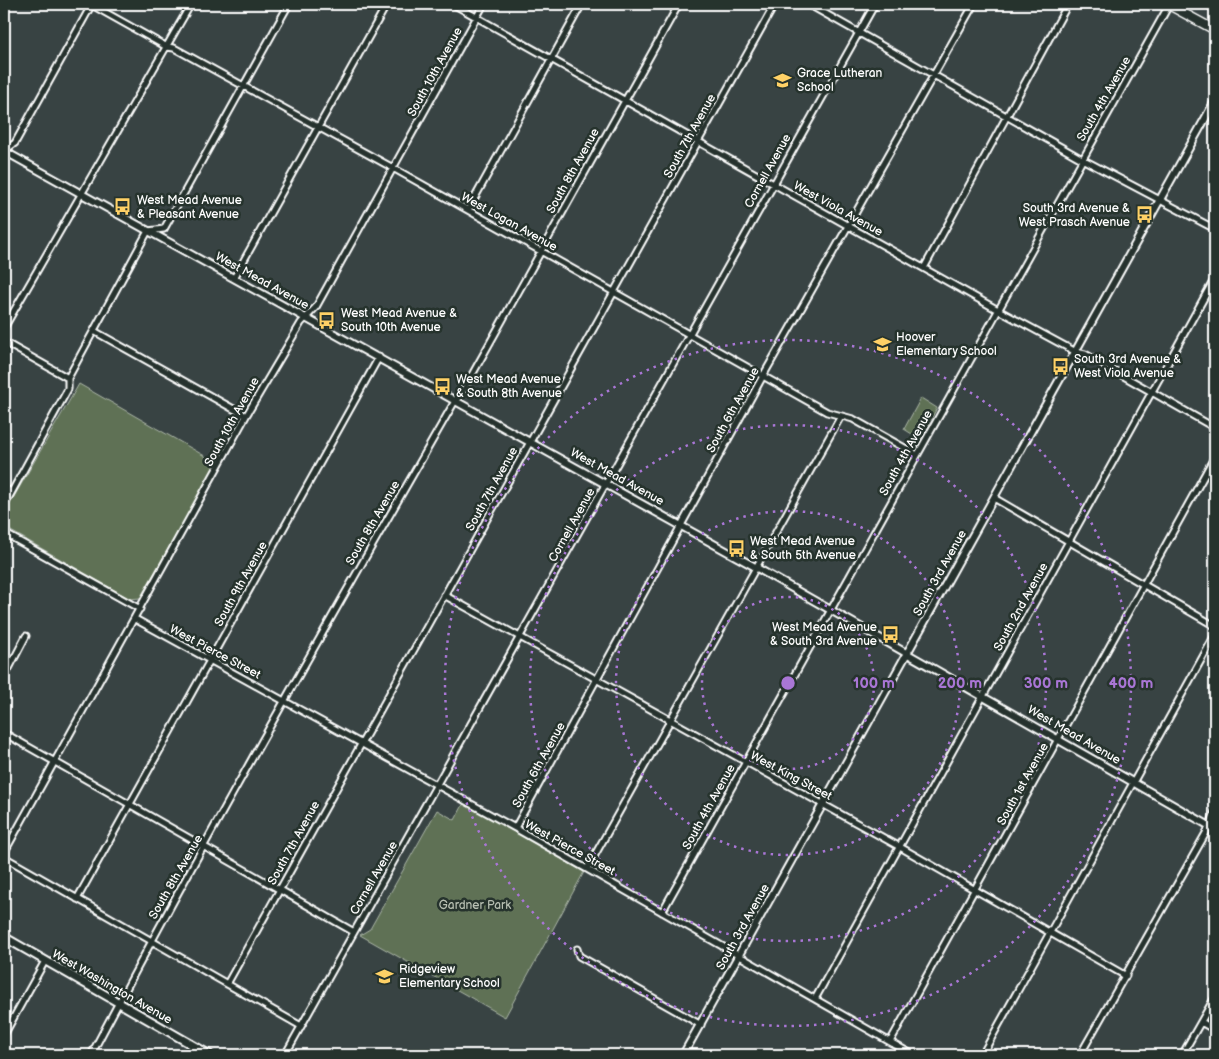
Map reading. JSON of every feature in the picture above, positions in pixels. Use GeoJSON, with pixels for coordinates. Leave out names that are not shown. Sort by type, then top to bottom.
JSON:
{"type":"FeatureCollection","features":[{"type":"Feature","properties":{"kind":"main road"},"geometry":{"type":"LineString","coordinates":[[1168,4],[1215,30]]}},
{"type":"Feature","properties":{"kind":"main road","name":"West Washington Avenue"},"geometry":{"type":"LineString","coordinates":[[4,937],[210,1055]]}},
{"type":"Feature","properties":{"kind":"street"},"geometry":{"type":"LineString","coordinates":[[4,328],[191,4]]}},
{"type":"Feature","properties":{"kind":"street"},"geometry":{"type":"LineString","coordinates":[[4,506],[68,389],[68,378],[148,231],[164,229],[288,4]]}},
{"type":"Feature","properties":{"kind":"street"},"geometry":{"type":"LineString","coordinates":[[234,278],[386,4]]}},
{"type":"Feature","properties":{"kind":"street","name":"West Viola Avenue"},"geometry":{"type":"LineString","coordinates":[[453,4],[998,310],[1076,352],[1085,354],[1215,428]]}},
{"type":"Feature","properties":{"kind":"street","name":"South 10th Avenue"},"geometry":{"type":"LineString","coordinates":[[4,855],[246,416],[300,323],[316,307],[484,4]]}},
{"type":"Feature","properties":{"kind":"street"},"geometry":{"type":"LineString","coordinates":[[468,210],[582,4]]}},
{"type":"Feature","properties":{"kind":"street","name":"South 8th Avenue"},"geometry":{"type":"LineString","coordinates":[[91,1055],[151,941],[455,401],[463,391],[679,4]]}},
{"type":"Feature","properties":{"kind":"street","name":"South 7th Avenue"},"geometry":{"type":"LineString","coordinates":[[227,984],[775,4]]}},
{"type":"Feature","properties":{"kind":"street"},"geometry":{"type":"LineString","coordinates":[[808,4],[1082,159],[1215,229]]}},
{"type":"Feature","properties":{"kind":"street","name":"Cornell Avenue"},"geometry":{"type":"LineString","coordinates":[[286,1055],[875,4]]}},
{"type":"Feature","properties":{"kind":"street","name":"South 6th Avenue"},"geometry":{"type":"LineString","coordinates":[[515,828],[598,680],[763,376],[974,4]]}},
{"type":"Feature","properties":{"kind":"street"},"geometry":{"type":"LineString","coordinates":[[924,268],[1068,4]]}},
{"type":"Feature","properties":{"kind":"street","name":"South 4th Avenue"},"geometry":{"type":"LineString","coordinates":[[662,912],[1168,4]]}},
{"type":"Feature","properties":{"kind":"street"},"geometry":{"type":"LineString","coordinates":[[4,151],[15,143],[92,5]]}},
{"type":"Feature","properties":{"kind":"street","name":"West Logan Avenue"},"geometry":{"type":"LineString","coordinates":[[92,5],[393,168],[827,412],[853,419],[916,455]]}},
{"type":"Feature","properties":{"kind":"street","name":"South 3rd Avenue"},"geometry":{"type":"LineString","coordinates":[[683,1055],[740,956],[1215,101]]}},
{"type":"Feature","properties":{"kind":"street","name":"West Mead Avenue"},"geometry":{"type":"LineString","coordinates":[[4,151],[682,526],[1213,827]]}},
{"type":"Feature","properties":{"kind":"street","name":"South 2nd Avenue"},"geometry":{"type":"LineString","coordinates":[[815,999],[1215,278]]}},
{"type":"Feature","properties":{"kind":"street"},"geometry":{"type":"LineString","coordinates":[[94,331],[246,416]]}},
{"type":"Feature","properties":{"kind":"street"},"geometry":{"type":"LineString","coordinates":[[4,342],[68,378]]}},
{"type":"Feature","properties":{"kind":"street","name":"South 9th Avenue"},"geometry":{"type":"LineString","coordinates":[[77,899],[379,358]]}},
{"type":"Feature","properties":{"kind":"street"},"geometry":{"type":"LineString","coordinates":[[587,869],[669,720],[757,568],[840,416]]}},
{"type":"Feature","properties":{"kind":"street","name":"South 1st Avenue"},"geometry":{"type":"LineString","coordinates":[[890,1042],[1215,456]]}},
{"type":"Feature","properties":{"kind":"street"},"geometry":{"type":"LineString","coordinates":[[4,488],[11,492]]}},
{"type":"Feature","properties":{"kind":"street"},"geometry":{"type":"LineString","coordinates":[[994,498],[1215,626]]}},
{"type":"Feature","properties":{"kind":"street"},"geometry":{"type":"LineString","coordinates":[[4,534],[140,609]]}},
{"type":"Feature","properties":{"kind":"street","name":"West King Street"},"geometry":{"type":"LineString","coordinates":[[444,595],[900,847],[1126,976]]}},
{"type":"Feature","properties":{"kind":"street","name":"West Pierce Street"},"geometry":{"type":"LineString","coordinates":[[135,619],[515,828],[913,1055]]}},
{"type":"Feature","properties":{"kind":"street"},"geometry":{"type":"LineString","coordinates":[[4,678],[26,636]]}},
{"type":"Feature","properties":{"kind":"street"},"geometry":{"type":"LineString","coordinates":[[982,1055],[1215,636]]}},
{"type":"Feature","properties":{"kind":"street"},"geometry":{"type":"LineString","coordinates":[[4,733],[354,932]]}},
{"type":"Feature","properties":{"kind":"street"},"geometry":{"type":"LineString","coordinates":[[1080,1055],[1213,827],[1215,810]]}},
{"type":"Feature","properties":{"kind":"street"},"geometry":{"type":"LineString","coordinates":[[4,855],[77,899],[301,1026]]}},
{"type":"Feature","properties":{"kind":"street"},"geometry":{"type":"LineString","coordinates":[[577,949],[579,956],[700,1025]]}},
{"type":"Feature","properties":{"kind":"street"},"geometry":{"type":"LineString","coordinates":[[4,1035],[45,961]]}},
{"type":"Feature","properties":{"kind":"street"},"geometry":{"type":"LineString","coordinates":[[1182,1055],[1215,997]]}},
{"type":"Feature","properties":{"kind":"street"},"geometry":{"type":"LineString","coordinates":[[1201,1022],[1215,1030]]}},
{"type":"Feature","properties":{"kind":"street"},"geometry":{"type":"LineString","coordinates":[[188,1055],[193,1046]]}},
{"type":"Feature","properties":{"kind":"green space"},"geometry":{"type":"Polygon","coordinates":[[[79,384],[217,463],[140,598],[130,599],[4,527],[4,514],[79,384]]]}},
{"type":"Feature","properties":{"kind":"green space"},"geometry":{"type":"Polygon","coordinates":[[[921,398],[937,408],[920,439],[904,429],[921,398]]]}},
{"type":"Feature","properties":{"kind":"green space","name":"Gardner Park"},"geometry":{"type":"Polygon","coordinates":[[[464,803],[584,872],[505,1017],[360,935],[370,929],[437,810],[455,820],[464,803]]]}},
{"type":"Feature","properties":{"kind":"place","name":"Grace Lutheran School"},"geometry":{"type":"Point","coordinates":[783,80]}},
{"type":"Feature","properties":{"kind":"place","name":"West Mead Avenue & Pleasant Avenue"},"geometry":{"type":"Point","coordinates":[123,207]}},
{"type":"Feature","properties":{"kind":"place","name":"South 3rd Avenue & West Prasch Avenue"},"geometry":{"type":"Point","coordinates":[1144,215]}},
{"type":"Feature","properties":{"kind":"place","name":"West Mead Avenue & South 10th Avenue"},"geometry":{"type":"Point","coordinates":[327,320]}},
{"type":"Feature","properties":{"kind":"place","name":"Hoover Elementary School"},"geometry":{"type":"Point","coordinates":[882,344]}},
{"type":"Feature","properties":{"kind":"place","name":"South 3rd Avenue & West Viola Avenue"},"geometry":{"type":"Point","coordinates":[1060,366]}},
{"type":"Feature","properties":{"kind":"place","name":"West Mead Avenue & South 8th Avenue"},"geometry":{"type":"Point","coordinates":[442,386]}},
{"type":"Feature","properties":{"kind":"place","name":"West Mead Avenue & South 5th Avenue"},"geometry":{"type":"Point","coordinates":[736,548]}},
{"type":"Feature","properties":{"kind":"place","name":"West Mead Avenue & South 3rd Avenue"},"geometry":{"type":"Point","coordinates":[891,634]}},
{"type":"Feature","properties":{"kind":"place","name":"Ridgeview Elementary School"},"geometry":{"type":"Point","coordinates":[385,976]}}]}
